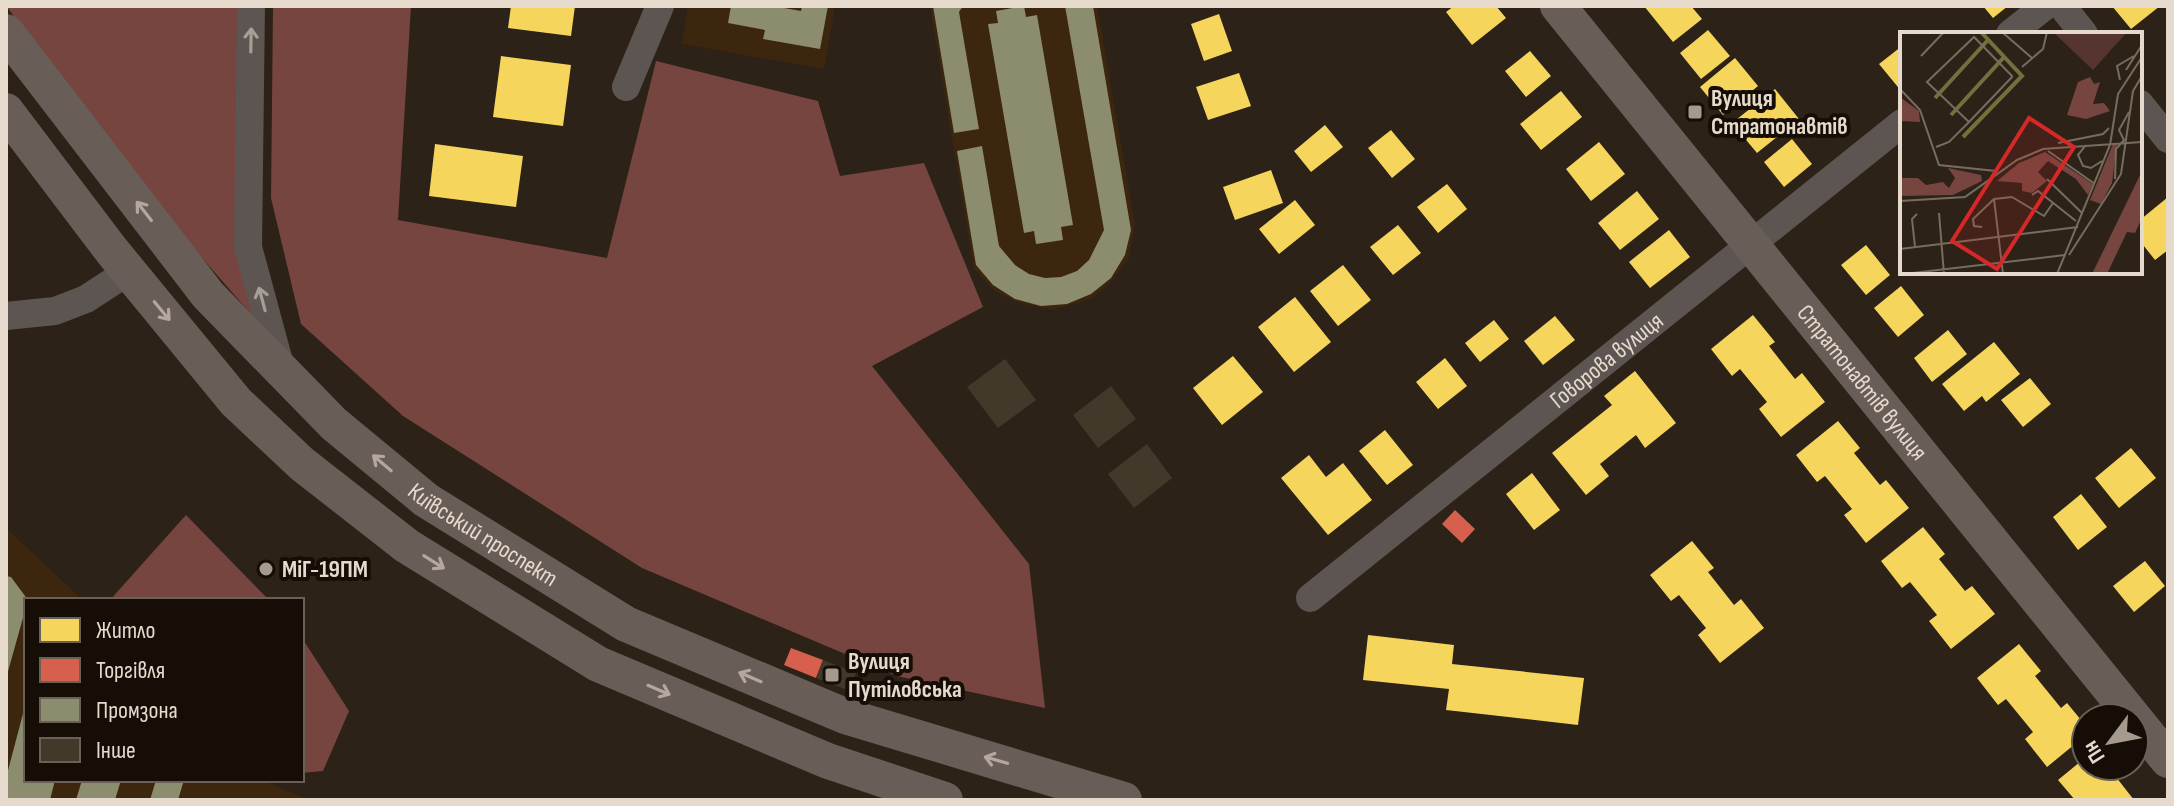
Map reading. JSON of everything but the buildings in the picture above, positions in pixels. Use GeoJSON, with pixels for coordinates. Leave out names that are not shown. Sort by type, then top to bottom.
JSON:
{"type":"FeatureCollection","features":[{"type":"Feature","properties":{"kind":"main road","name":"Стратонавтів вулиця"},"geometry":{"type":"LineString","coordinates":[[1558,6],[2168,760]]}},
{"type":"Feature","properties":{"kind":"main road","name":"Київський проспект"},"geometry":{"type":"LineString","coordinates":[[6,32],[208,295],[334,424],[426,500],[626,624],[819,707],[951,747],[1044,787],[1124,800]]}},
{"type":"Feature","properties":{"kind":"main road","name":"Київський проспект"},"geometry":{"type":"LineString","coordinates":[[6,111],[120,261],[236,402],[302,464],[407,546],[598,664],[828,761],[940,798]]}},
{"type":"Feature","properties":{"kind":"main road"},"geometry":{"type":"LineString","coordinates":[[6,155],[120,261]]}},
{"type":"Feature","properties":{"kind":"main road"},"geometry":{"type":"LineString","coordinates":[[236,402],[262,403],[275,391],[283,374]]}},
{"type":"Feature","properties":{"kind":"main road"},"geometry":{"type":"LineString","coordinates":[[302,464],[298,441],[311,426],[334,424]]}},
{"type":"Feature","properties":{"kind":"main road"},"geometry":{"type":"LineString","coordinates":[[940,798],[951,747]]}},
{"type":"Feature","properties":{"kind":"street"},"geometry":{"type":"LineString","coordinates":[[251,6],[248,247],[283,374]]}},
{"type":"Feature","properties":{"kind":"street"},"geometry":{"type":"LineString","coordinates":[[626,87],[660,6]]}},
{"type":"Feature","properties":{"kind":"street"},"geometry":{"type":"LineString","coordinates":[[2012,32],[2045,6]]}},
{"type":"Feature","properties":{"kind":"street"},"geometry":{"type":"LineString","coordinates":[[2062,6],[2082,32]]}},
{"type":"Feature","properties":{"kind":"street"},"geometry":{"type":"LineString","coordinates":[[2142,106],[2168,139]]}},
{"type":"Feature","properties":{"kind":"street","name":"Говорова вулиця"},"geometry":{"type":"LineString","coordinates":[[1310,598],[1900,125]]}},
{"type":"Feature","properties":{"kind":"street"},"geometry":{"type":"LineString","coordinates":[[6,316],[55,311],[86,299],[120,261]]}},
{"type":"Feature","properties":{"kind":"shaded area"},"geometry":{"type":"Polygon","coordinates":[[[6,6],[243,6],[257,321],[196,251],[6,6]]]}},
{"type":"Feature","properties":{"kind":"shaded area"},"geometry":{"type":"Polygon","coordinates":[[[273,6],[411,6],[398,220],[607,258],[656,61],[818,101],[840,176],[924,163],[983,307],[872,366],[1029,564],[1045,708],[897,676],[642,568],[403,416],[301,324],[271,198],[273,6]]]}},
{"type":"Feature","properties":{"kind":"shaded area"},"geometry":{"type":"Polygon","coordinates":[[[688,6],[835,6],[824,69],[682,44],[688,6]]]}},
{"type":"Feature","properties":{"kind":"shaded area"},"geometry":{"type":"Polygon","coordinates":[[[930,6],[1097,6],[1135,224],[1129,258],[1093,298],[1052,310],[1016,302],[995,291],[974,269],[930,6]]]}},
{"type":"Feature","properties":{"kind":"shaded area"},"geometry":{"type":"Polygon","coordinates":[[[186,515],[267,598],[112,598],[186,515]]]}},
{"type":"Feature","properties":{"kind":"shaded area"},"geometry":{"type":"Polygon","coordinates":[[[6,528],[81,598],[24,598],[24,782],[266,782],[310,800],[6,800],[6,528]]]}},
{"type":"Feature","properties":{"kind":"shaded area"},"geometry":{"type":"Polygon","coordinates":[[[304,641],[349,711],[323,771],[304,773],[304,641]]]}},
{"type":"Feature","properties":{"kind":"place","name":"Вулиця Стратонавтів"},"geometry":{"type":"Point","coordinates":[1695,112]}},
{"type":"Feature","properties":{"kind":"place","name":"МіГ-19ПМ"},"geometry":{"type":"Point","coordinates":[266,569]}},
{"type":"Feature","properties":{"kind":"place","name":"Вулиця Путіловська"},"geometry":{"type":"Point","coordinates":[832,675]}}]}
